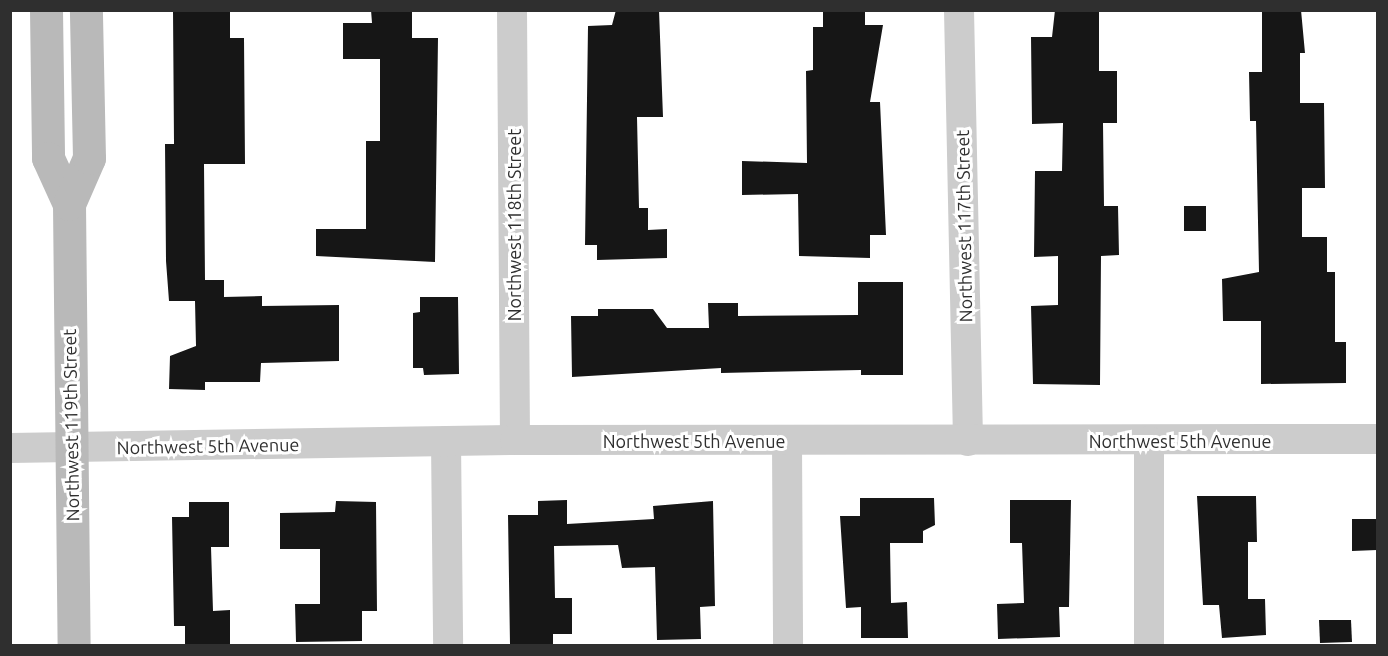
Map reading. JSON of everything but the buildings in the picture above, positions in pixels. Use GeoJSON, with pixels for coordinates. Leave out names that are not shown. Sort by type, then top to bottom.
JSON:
{"type":"FeatureCollection","features":[{"type":"Feature","properties":{"kind":"main road","name":"Northwest 119th Street"},"geometry":{"type":"LineString","coordinates":[[46,10],[48,158],[69,204],[74,645]]}},
{"type":"Feature","properties":{"kind":"main road","name":"Northwest 119th Street"},"geometry":{"type":"LineString","coordinates":[[69,204],[89,158],[86,10]]}},
{"type":"Feature","properties":{"kind":"street","name":"Northwest 118th Street"},"geometry":{"type":"LineString","coordinates":[[512,10],[515,440]]}},
{"type":"Feature","properties":{"kind":"street","name":"Northwest 117th Street"},"geometry":{"type":"LineString","coordinates":[[959,10],[968,441]]}},
{"type":"Feature","properties":{"kind":"street","name":"Northwest 5th Avenue"},"geometry":{"type":"LineString","coordinates":[[10,448],[72,449],[515,440],[787,442],[1377,440]]}},
{"type":"Feature","properties":{"kind":"street"},"geometry":{"type":"LineString","coordinates":[[446,441],[448,645]]}},
{"type":"Feature","properties":{"kind":"street"},"geometry":{"type":"LineString","coordinates":[[1149,441],[1149,645]]}},
{"type":"Feature","properties":{"kind":"street"},"geometry":{"type":"LineString","coordinates":[[787,442],[788,645]]}}]}
